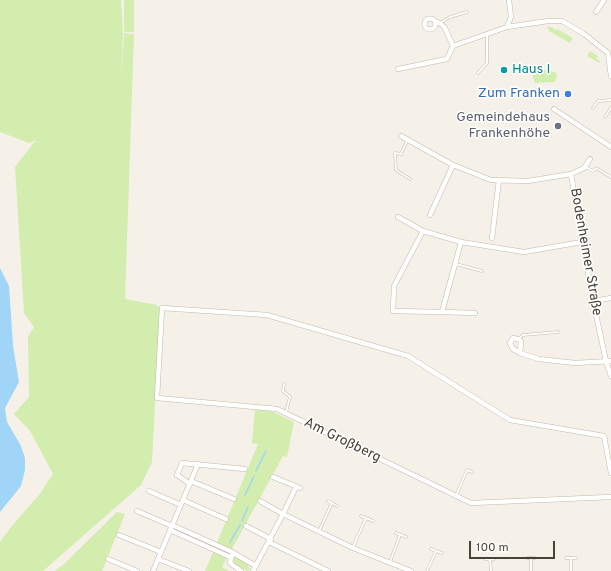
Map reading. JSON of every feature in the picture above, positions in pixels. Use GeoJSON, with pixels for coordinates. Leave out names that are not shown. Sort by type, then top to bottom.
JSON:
{"type":"FeatureCollection","features":[{"type":"Feature","properties":{"kind":"street"},"geometry":{"type":"LineString","coordinates":[[507,27],[512,17],[508,0]]}},
{"type":"Feature","properties":{"kind":"street"},"geometry":{"type":"LineString","coordinates":[[596,12],[604,0]]}},
{"type":"Feature","properties":{"kind":"street"},"geometry":{"type":"LineString","coordinates":[[453,46],[487,36],[507,27],[548,21],[562,21],[584,34],[608,53],[611,76]]}},
{"type":"Feature","properties":{"kind":"street"},"geometry":{"type":"LineString","coordinates":[[398,69],[447,59],[453,46],[449,34],[438,23]]}},
{"type":"Feature","properties":{"kind":"street"},"geometry":{"type":"LineString","coordinates":[[554,109],[611,147]]}},
{"type":"Feature","properties":{"kind":"street"},"geometry":{"type":"LineString","coordinates":[[401,136],[453,165],[491,180],[528,181],[571,174],[585,167],[590,159]]}},
{"type":"Feature","properties":{"kind":"street"},"geometry":{"type":"LineString","coordinates":[[430,215],[453,165]]}},
{"type":"Feature","properties":{"kind":"street","name":"Bodenheimer Straße"},"geometry":{"type":"LineString","coordinates":[[571,174],[593,301],[611,376]]}},
{"type":"Feature","properties":{"kind":"street"},"geometry":{"type":"LineString","coordinates":[[492,238],[499,180]]}},
{"type":"Feature","properties":{"kind":"street"},"geometry":{"type":"LineString","coordinates":[[398,217],[423,231],[462,242],[524,252],[582,242]]}},
{"type":"Feature","properties":{"kind":"street"},"geometry":{"type":"LineString","coordinates":[[423,231],[394,286],[393,311],[475,313]]}},
{"type":"Feature","properties":{"kind":"street"},"geometry":{"type":"LineString","coordinates":[[442,312],[462,242]]}},
{"type":"Feature","properties":{"kind":"street"},"geometry":{"type":"LineString","coordinates":[[593,301],[611,298]]}},
{"type":"Feature","properties":{"kind":"street","name":"Am Großberg"},"geometry":{"type":"LineString","coordinates":[[611,473],[604,436],[510,420],[417,360],[402,354],[267,315],[162,308],[157,398],[261,406],[277,409],[466,502],[478,503],[611,497]]}},
{"type":"Feature","properties":{"kind":"street"},"geometry":{"type":"LineString","coordinates":[[520,353],[521,345],[518,339],[512,338],[510,343],[513,349],[520,353],[539,359],[574,363],[608,361]]}},
{"type":"Feature","properties":{"kind":"street"},"geometry":{"type":"LineString","coordinates":[[234,499],[190,482],[177,475],[182,463],[245,469]]}},
{"type":"Feature","properties":{"kind":"street"},"geometry":{"type":"LineString","coordinates":[[153,571],[198,464]]}},
{"type":"Feature","properties":{"kind":"street"},"geometry":{"type":"LineString","coordinates":[[254,571],[298,487],[273,477]]}},
{"type":"Feature","properties":{"kind":"street"},"geometry":{"type":"LineString","coordinates":[[149,491],[226,519]]}},
{"type":"Feature","properties":{"kind":"street"},"geometry":{"type":"LineString","coordinates":[[260,501],[318,532],[352,548],[411,571]]}},
{"type":"Feature","properties":{"kind":"street"},"geometry":{"type":"LineString","coordinates":[[136,511],[256,566]]}},
{"type":"Feature","properties":{"kind":"street"},"geometry":{"type":"LineString","coordinates":[[246,526],[270,541],[328,571]]}},
{"type":"Feature","properties":{"kind":"street"},"geometry":{"type":"LineString","coordinates":[[119,535],[161,552]]}},
{"type":"Feature","properties":{"kind":"street"},"geometry":{"type":"LineString","coordinates":[[232,555],[231,565],[241,571]]}},
{"type":"Feature","properties":{"kind":"street"},"geometry":{"type":"LineString","coordinates":[[158,559],[188,571]]}},
{"type":"Feature","properties":{"kind":"street"},"geometry":{"type":"LineString","coordinates":[[108,560],[137,571]]}},
{"type":"Feature","properties":{"kind":"lane"},"geometry":{"type":"LineString","coordinates":[[438,23],[450,17],[467,12]]}},
{"type":"Feature","properties":{"kind":"lane"},"geometry":{"type":"LineString","coordinates":[[478,73],[487,63],[487,36]]}},
{"type":"Feature","properties":{"kind":"lane"},"geometry":{"type":"LineString","coordinates":[[593,108],[598,101],[611,100]]}},
{"type":"Feature","properties":{"kind":"lane"},"geometry":{"type":"LineString","coordinates":[[605,116],[611,108]]}},
{"type":"Feature","properties":{"kind":"lane"},"geometry":{"type":"LineString","coordinates":[[408,140],[401,154],[395,153],[396,170],[410,179]]}},
{"type":"Feature","properties":{"kind":"lane"},"geometry":{"type":"LineString","coordinates":[[585,167],[593,171],[596,168],[611,177]]}},
{"type":"Feature","properties":{"kind":"lane"},"geometry":{"type":"LineString","coordinates":[[456,264],[482,271]]}},
{"type":"Feature","properties":{"kind":"lane"},"geometry":{"type":"LineString","coordinates":[[518,339],[522,335],[558,332]]}},
{"type":"Feature","properties":{"kind":"lane"},"geometry":{"type":"LineString","coordinates":[[284,384],[282,391],[290,397],[286,414]]}},
{"type":"Feature","properties":{"kind":"lane"},"geometry":{"type":"LineString","coordinates":[[456,497],[467,470],[472,472]]}},
{"type":"Feature","properties":{"kind":"lane"},"geometry":{"type":"LineString","coordinates":[[328,501],[337,506]]}},
{"type":"Feature","properties":{"kind":"lane"},"geometry":{"type":"LineString","coordinates":[[318,532],[332,503]]}},
{"type":"Feature","properties":{"kind":"lane"},"geometry":{"type":"LineString","coordinates":[[361,516],[373,521]]}},
{"type":"Feature","properties":{"kind":"lane"},"geometry":{"type":"LineString","coordinates":[[352,548],[366,518]]}},
{"type":"Feature","properties":{"kind":"lane"},"geometry":{"type":"LineString","coordinates":[[396,533],[406,537]]}},
{"type":"Feature","properties":{"kind":"lane"},"geometry":{"type":"LineString","coordinates":[[390,563],[400,535]]}},
{"type":"Feature","properties":{"kind":"lane"},"geometry":{"type":"LineString","coordinates":[[431,549],[442,553]]}},
{"type":"Feature","properties":{"kind":"lane"},"geometry":{"type":"LineString","coordinates":[[427,571],[436,551]]}},
{"type":"Feature","properties":{"kind":"lane"},"geometry":{"type":"LineString","coordinates":[[526,558],[536,558]]}},
{"type":"Feature","properties":{"kind":"lane"},"geometry":{"type":"LineString","coordinates":[[531,558],[531,571]]}},
{"type":"Feature","properties":{"kind":"lane"},"geometry":{"type":"LineString","coordinates":[[566,558],[576,558]]}},
{"type":"Feature","properties":{"kind":"lane"},"geometry":{"type":"LineString","coordinates":[[571,558],[571,571]]}},
{"type":"Feature","properties":{"kind":"lane"},"geometry":{"type":"LineString","coordinates":[[486,559],[494,559]]}},
{"type":"Feature","properties":{"kind":"lane"},"geometry":{"type":"LineString","coordinates":[[490,560],[491,571]]}},
{"type":"Feature","properties":{"kind":"green space"},"geometry":{"type":"Polygon","coordinates":[[[0,0],[121,0],[123,32],[121,81],[124,33],[134,34],[125,299],[157,305],[160,308],[152,462],[141,485],[43,571],[0,571],[0,542],[39,495],[53,474],[30,431],[14,414],[29,397],[28,337],[34,327],[24,313],[15,167],[36,140],[29,143],[0,132],[0,0]]]}},
{"type":"Feature","properties":{"kind":"green space"},"geometry":{"type":"Polygon","coordinates":[[[124,0],[134,0],[134,32],[124,32],[124,0]]]}},
{"type":"Feature","properties":{"kind":"green space"},"geometry":{"type":"Polygon","coordinates":[[[547,26],[556,31],[557,29],[573,38],[570,43],[549,31],[547,26]]]}},
{"type":"Feature","properties":{"kind":"green space"},"geometry":{"type":"Polygon","coordinates":[[[590,51],[598,56],[596,59],[599,60],[600,63],[587,56],[590,51]]]}},
{"type":"Feature","properties":{"kind":"green space"},"geometry":{"type":"Polygon","coordinates":[[[530,70],[551,71],[556,73],[557,76],[555,82],[535,83],[530,70]]]}},
{"type":"Feature","properties":{"kind":"green space"},"geometry":{"type":"Polygon","coordinates":[[[255,409],[271,411],[294,422],[287,457],[283,456],[222,567],[229,571],[205,571],[215,548],[184,533],[216,545],[258,444],[252,443],[255,409]]]}},
{"type":"Feature","properties":{"kind":"green space"},"geometry":{"type":"Polygon","coordinates":[[[117,512],[125,514],[102,571],[54,571],[63,565],[117,512]]]}},
{"type":"Feature","properties":{"kind":"green space"},"geometry":{"type":"Polygon","coordinates":[[[235,557],[247,563],[250,569],[247,571],[235,564],[233,560],[235,557]]]}},
{"type":"Feature","properties":{"kind":"water"},"geometry":{"type":"Polygon","coordinates":[[[0,268],[9,286],[13,346],[19,382],[5,408],[7,422],[21,446],[25,458],[25,470],[21,486],[0,512],[0,268]]]}},
{"type":"Feature","properties":{"kind":"waterway"},"geometry":{"type":"LineString","coordinates":[[256,471],[266,451]]}},
{"type":"Feature","properties":{"kind":"waterway"},"geometry":{"type":"LineString","coordinates":[[245,495],[254,476]]}},
{"type":"Feature","properties":{"kind":"waterway"},"geometry":{"type":"LineString","coordinates":[[242,521],[248,507]]}},
{"type":"Feature","properties":{"kind":"waterway"},"geometry":{"type":"LineString","coordinates":[[230,542],[240,525]]}},
{"type":"Feature","properties":{"kind":"place","name":"Haus I"},"geometry":{"type":"Point","coordinates":[504,70]}},
{"type":"Feature","properties":{"kind":"place","name":"Zum Franken"},"geometry":{"type":"Point","coordinates":[568,94]}},
{"type":"Feature","properties":{"kind":"place","name":"Gemeindehaus Frankenhöhe"},"geometry":{"type":"Point","coordinates":[558,126]}}]}
